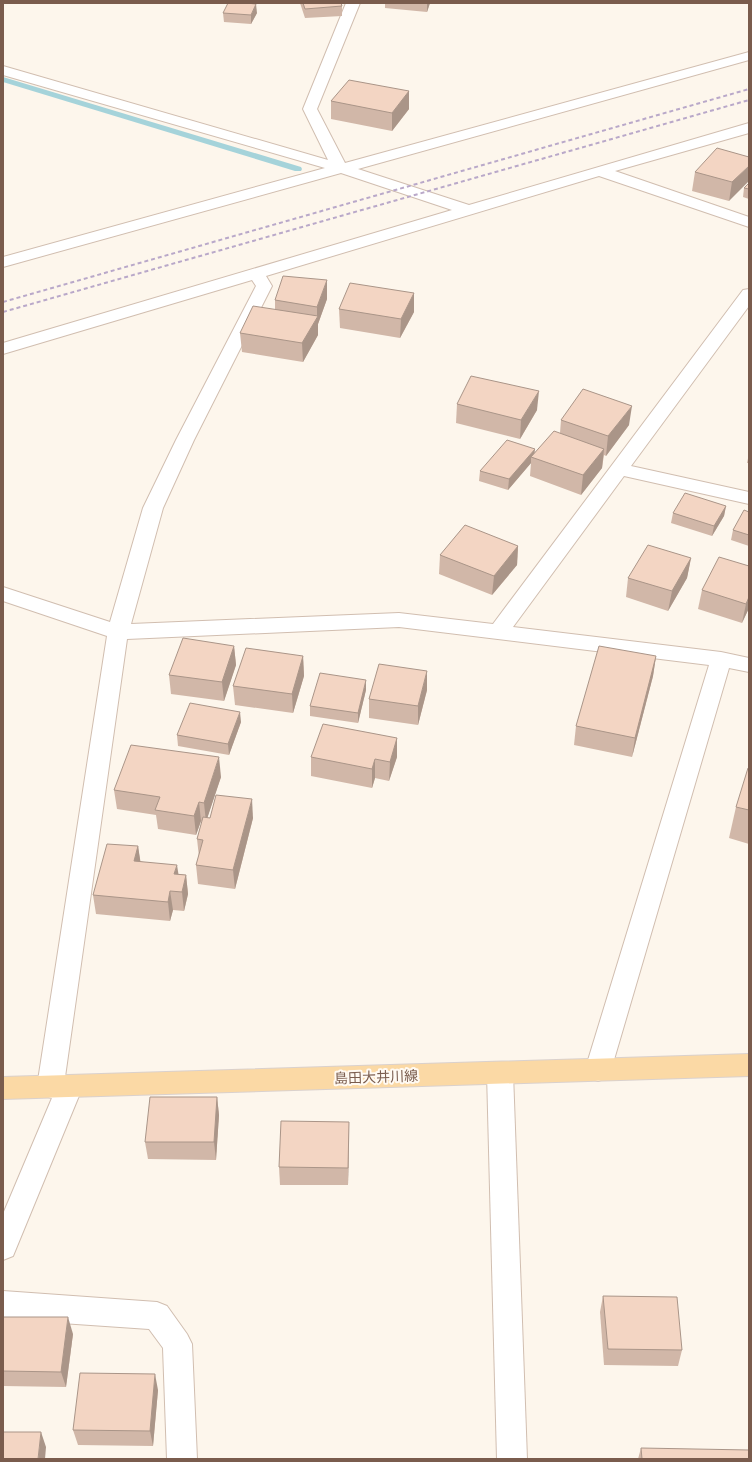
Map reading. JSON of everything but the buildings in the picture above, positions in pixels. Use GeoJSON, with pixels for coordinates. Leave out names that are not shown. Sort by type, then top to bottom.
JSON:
{"type":"FeatureCollection","features":[{"type":"Feature","properties":{"kind":"main road","name":"島田大井川線"},"geometry":{"type":"LineString","coordinates":[[3,1088],[749,1065]]}},
{"type":"Feature","properties":{"kind":"street"},"geometry":{"type":"LineString","coordinates":[[340,168],[310,109],[353,3]]}},
{"type":"Feature","properties":{"kind":"street"},"geometry":{"type":"LineString","coordinates":[[3,262],[749,56]]}},
{"type":"Feature","properties":{"kind":"street"},"geometry":{"type":"LineString","coordinates":[[3,70],[340,168],[469,210]]}},
{"type":"Feature","properties":{"kind":"street"},"geometry":{"type":"LineString","coordinates":[[3,349],[598,171],[749,128]]}},
{"type":"Feature","properties":{"kind":"street"},"geometry":{"type":"LineString","coordinates":[[598,171],[749,222]]}},
{"type":"Feature","properties":{"kind":"street"},"geometry":{"type":"LineString","coordinates":[[3,1247],[60,1086],[118,632],[154,508],[185,440],[264,286],[257,274]]}},
{"type":"Feature","properties":{"kind":"street"},"geometry":{"type":"LineString","coordinates":[[498,632],[749,294]]}},
{"type":"Feature","properties":{"kind":"street"},"geometry":{"type":"LineString","coordinates":[[619,469],[749,498]]}},
{"type":"Feature","properties":{"kind":"street"},"geometry":{"type":"LineString","coordinates":[[3,594],[118,632],[399,620],[721,659],[749,665]]}},
{"type":"Feature","properties":{"kind":"street"},"geometry":{"type":"LineString","coordinates":[[598,1070],[721,659]]}},
{"type":"Feature","properties":{"kind":"street"},"geometry":{"type":"LineString","coordinates":[[500,1073],[512,1459]]}},
{"type":"Feature","properties":{"kind":"street"},"geometry":{"type":"LineString","coordinates":[[3,1305],[157,1316],[177,1344],[182,1459]]}},
{"type":"Feature","properties":{"kind":"waterway"},"geometry":{"type":"LineString","coordinates":[[3,79],[298,169]]}},
{"type":"Feature","properties":{"kind":"railway"},"geometry":{"type":"LineString","coordinates":[[3,302],[749,89]]}},
{"type":"Feature","properties":{"kind":"railway"},"geometry":{"type":"LineString","coordinates":[[3,312],[749,100]]}}]}
